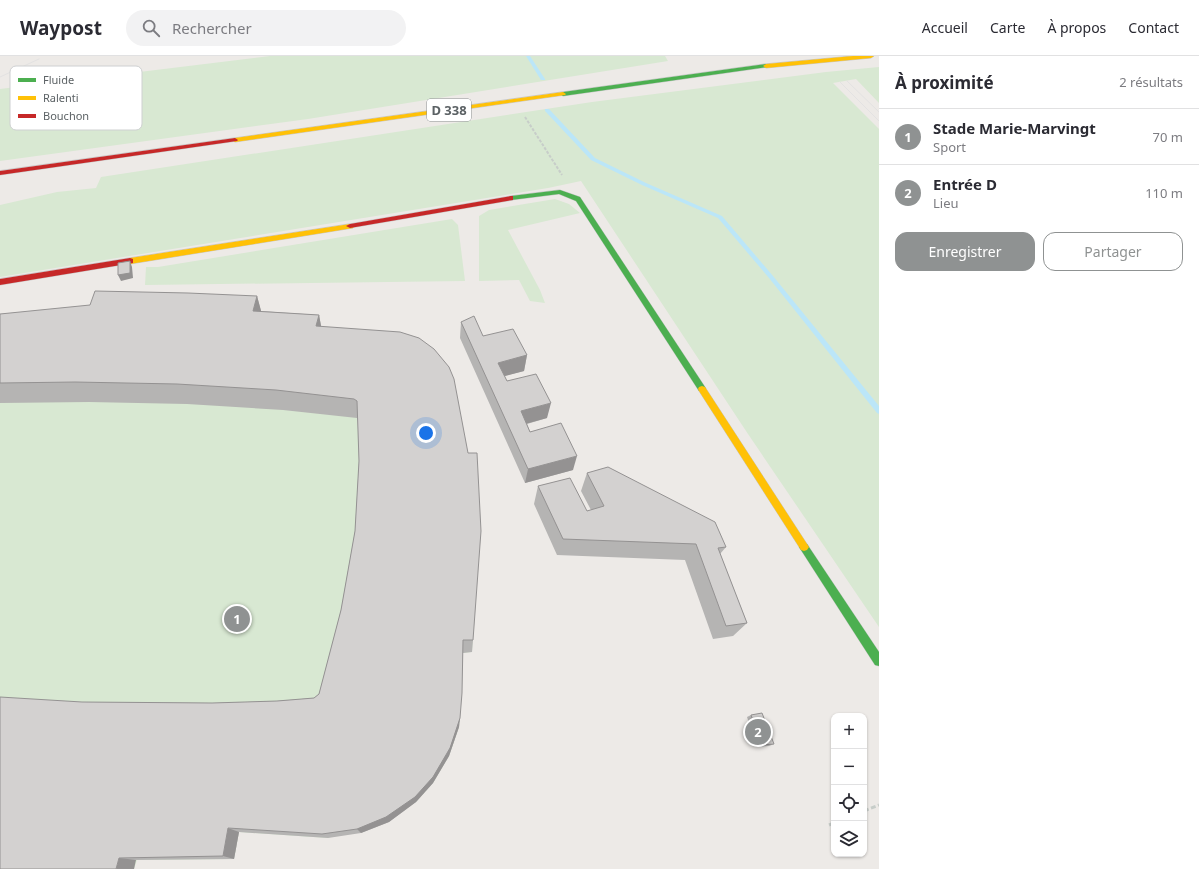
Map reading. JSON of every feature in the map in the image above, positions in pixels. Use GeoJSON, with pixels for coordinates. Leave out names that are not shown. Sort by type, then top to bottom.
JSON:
{"type":"FeatureCollection","features":[{"type":"Feature","properties":{"kind":"street","name":"D 338"},"geometry":{"type":"LineString","coordinates":[[0,173],[694,76],[871,56]]}},
{"type":"Feature","properties":{"kind":"street"},"geometry":{"type":"LineString","coordinates":[[0,282],[534,194],[560,192],[578,199],[879,661]]}},
{"type":"Feature","properties":{"kind":"path"},"geometry":{"type":"LineString","coordinates":[[515,101],[578,199]]}},
{"type":"Feature","properties":{"kind":"path"},"geometry":{"type":"LineString","coordinates":[[867,810],[879,805]]}},
{"type":"Feature","properties":{"kind":"green space"},"geometry":{"type":"Polygon","coordinates":[[[270,56],[665,56],[668,61],[308,119],[0,161],[0,89],[10,88],[10,130],[142,130],[142,72],[270,56]]]}},
{"type":"Feature","properties":{"kind":"green space"},"geometry":{"type":"Polygon","coordinates":[[[879,67],[879,103],[856,79],[833,83],[879,129],[879,627],[748,434],[581,181],[548,188],[0,277],[0,205],[57,192],[96,188],[101,177],[592,102],[826,72],[879,67]]]}},
{"type":"Feature","properties":{"kind":"green space"},"geometry":{"type":"Polygon","coordinates":[[[555,199],[569,204],[580,213],[508,230],[540,290],[545,303],[530,301],[519,280],[479,281],[479,216],[489,210],[555,199]]]}},
{"type":"Feature","properties":{"kind":"green space"},"geometry":{"type":"Polygon","coordinates":[[[452,219],[458,225],[465,281],[145,285],[146,267],[158,267],[452,219]]]}},
{"type":"Feature","properties":{"kind":"green space"},"geometry":{"type":"Polygon","coordinates":[[[323,336],[479,547],[472,652],[463,653],[459,727],[449,756],[433,783],[416,802],[328,838],[239,832],[234,859],[137,860],[134,869],[0,869],[0,337],[323,336]]]}},
{"type":"Feature","properties":{"kind":"building"},"geometry":{"type":"Polygon","coordinates":[[[130,261],[130,273],[118,275],[118,263],[130,261]]]}},
{"type":"Feature","properties":{"kind":"building"},"geometry":{"type":"Polygon","coordinates":[[[95,291],[257,296],[253,311],[319,315],[316,326],[400,332],[419,338],[434,349],[449,367],[454,379],[468,453],[477,453],[481,531],[473,640],[463,640],[460,718],[450,748],[433,777],[415,797],[386,817],[357,829],[322,834],[228,828],[223,856],[119,858],[116,869],[0,869],[0,697],[82,702],[212,703],[314,698],[319,694],[341,610],[355,531],[359,461],[357,401],[354,399],[276,390],[177,384],[75,382],[0,383],[0,314],[90,305],[95,291]]]}},
{"type":"Feature","properties":{"kind":"building"},"geometry":{"type":"Polygon","coordinates":[[[474,316],[483,336],[513,329],[527,355],[498,363],[507,381],[536,374],[551,403],[521,411],[530,432],[561,423],[577,456],[528,469],[461,322],[474,316]]]}},
{"type":"Feature","properties":{"kind":"building"},"geometry":{"type":"Polygon","coordinates":[[[608,467],[715,522],[726,547],[718,548],[747,623],[726,626],[696,544],[563,539],[538,486],[570,478],[587,511],[604,506],[587,473],[608,467]]]}},
{"type":"Feature","properties":{"kind":"building"},"geometry":{"type":"Polygon","coordinates":[[[762,713],[774,744],[762,745],[751,715],[762,713]]]}},
{"type":"Feature","properties":{"kind":"waterway"},"geometry":{"type":"LineString","coordinates":[[528,56],[543,79]]}},
{"type":"Feature","properties":{"kind":"waterway"},"geometry":{"type":"LineString","coordinates":[[547,110],[593,159],[644,184],[720,217],[771,277],[879,411]]}},
{"type":"Feature","properties":{"kind":"tram line"},"geometry":{"type":"LineString","coordinates":[[24,66],[39,59]]}},
{"type":"Feature","properties":{"kind":"tram line"},"geometry":{"type":"LineString","coordinates":[[0,77],[10,72]]}},
{"type":"Feature","properties":{"kind":"tram line"},"geometry":{"type":"LineString","coordinates":[[847,81],[879,112]]}},
{"type":"Feature","properties":{"kind":"tram line"},"geometry":{"type":"LineString","coordinates":[[840,82],[879,121]]}},
{"type":"Feature","properties":{"kind":"traffic: fast"},"geometry":{"type":"LineString","coordinates":[[563,94],[766,66]]}},
{"type":"Feature","properties":{"kind":"traffic: fast"},"geometry":{"type":"LineString","coordinates":[[511,198],[560,192],[578,199],[702,389]]}},
{"type":"Feature","properties":{"kind":"traffic: fast"},"geometry":{"type":"LineString","coordinates":[[804,547],[879,661]]}},
{"type":"Feature","properties":{"kind":"traffic: slow"},"geometry":{"type":"LineString","coordinates":[[766,66],[871,56]]}},
{"type":"Feature","properties":{"kind":"traffic: slow"},"geometry":{"type":"LineString","coordinates":[[235,140],[563,94]]}},
{"type":"Feature","properties":{"kind":"traffic: slow"},"geometry":{"type":"LineString","coordinates":[[130,261],[350,226]]}},
{"type":"Feature","properties":{"kind":"traffic: slow"},"geometry":{"type":"LineString","coordinates":[[702,389],[804,547]]}},
{"type":"Feature","properties":{"kind":"traffic: jam"},"geometry":{"type":"LineString","coordinates":[[0,173],[235,140]]}},
{"type":"Feature","properties":{"kind":"traffic: jam"},"geometry":{"type":"LineString","coordinates":[[350,226],[511,198]]}},
{"type":"Feature","properties":{"kind":"traffic: jam"},"geometry":{"type":"LineString","coordinates":[[0,282],[130,261]]}},
{"type":"Feature","properties":{"kind":"place","name":"Stade Marie-Marvingt"},"geometry":{"type":"Point","coordinates":[237,619]}},
{"type":"Feature","properties":{"kind":"place","name":"Entrée D"},"geometry":{"type":"Point","coordinates":[758,732]}}]}
